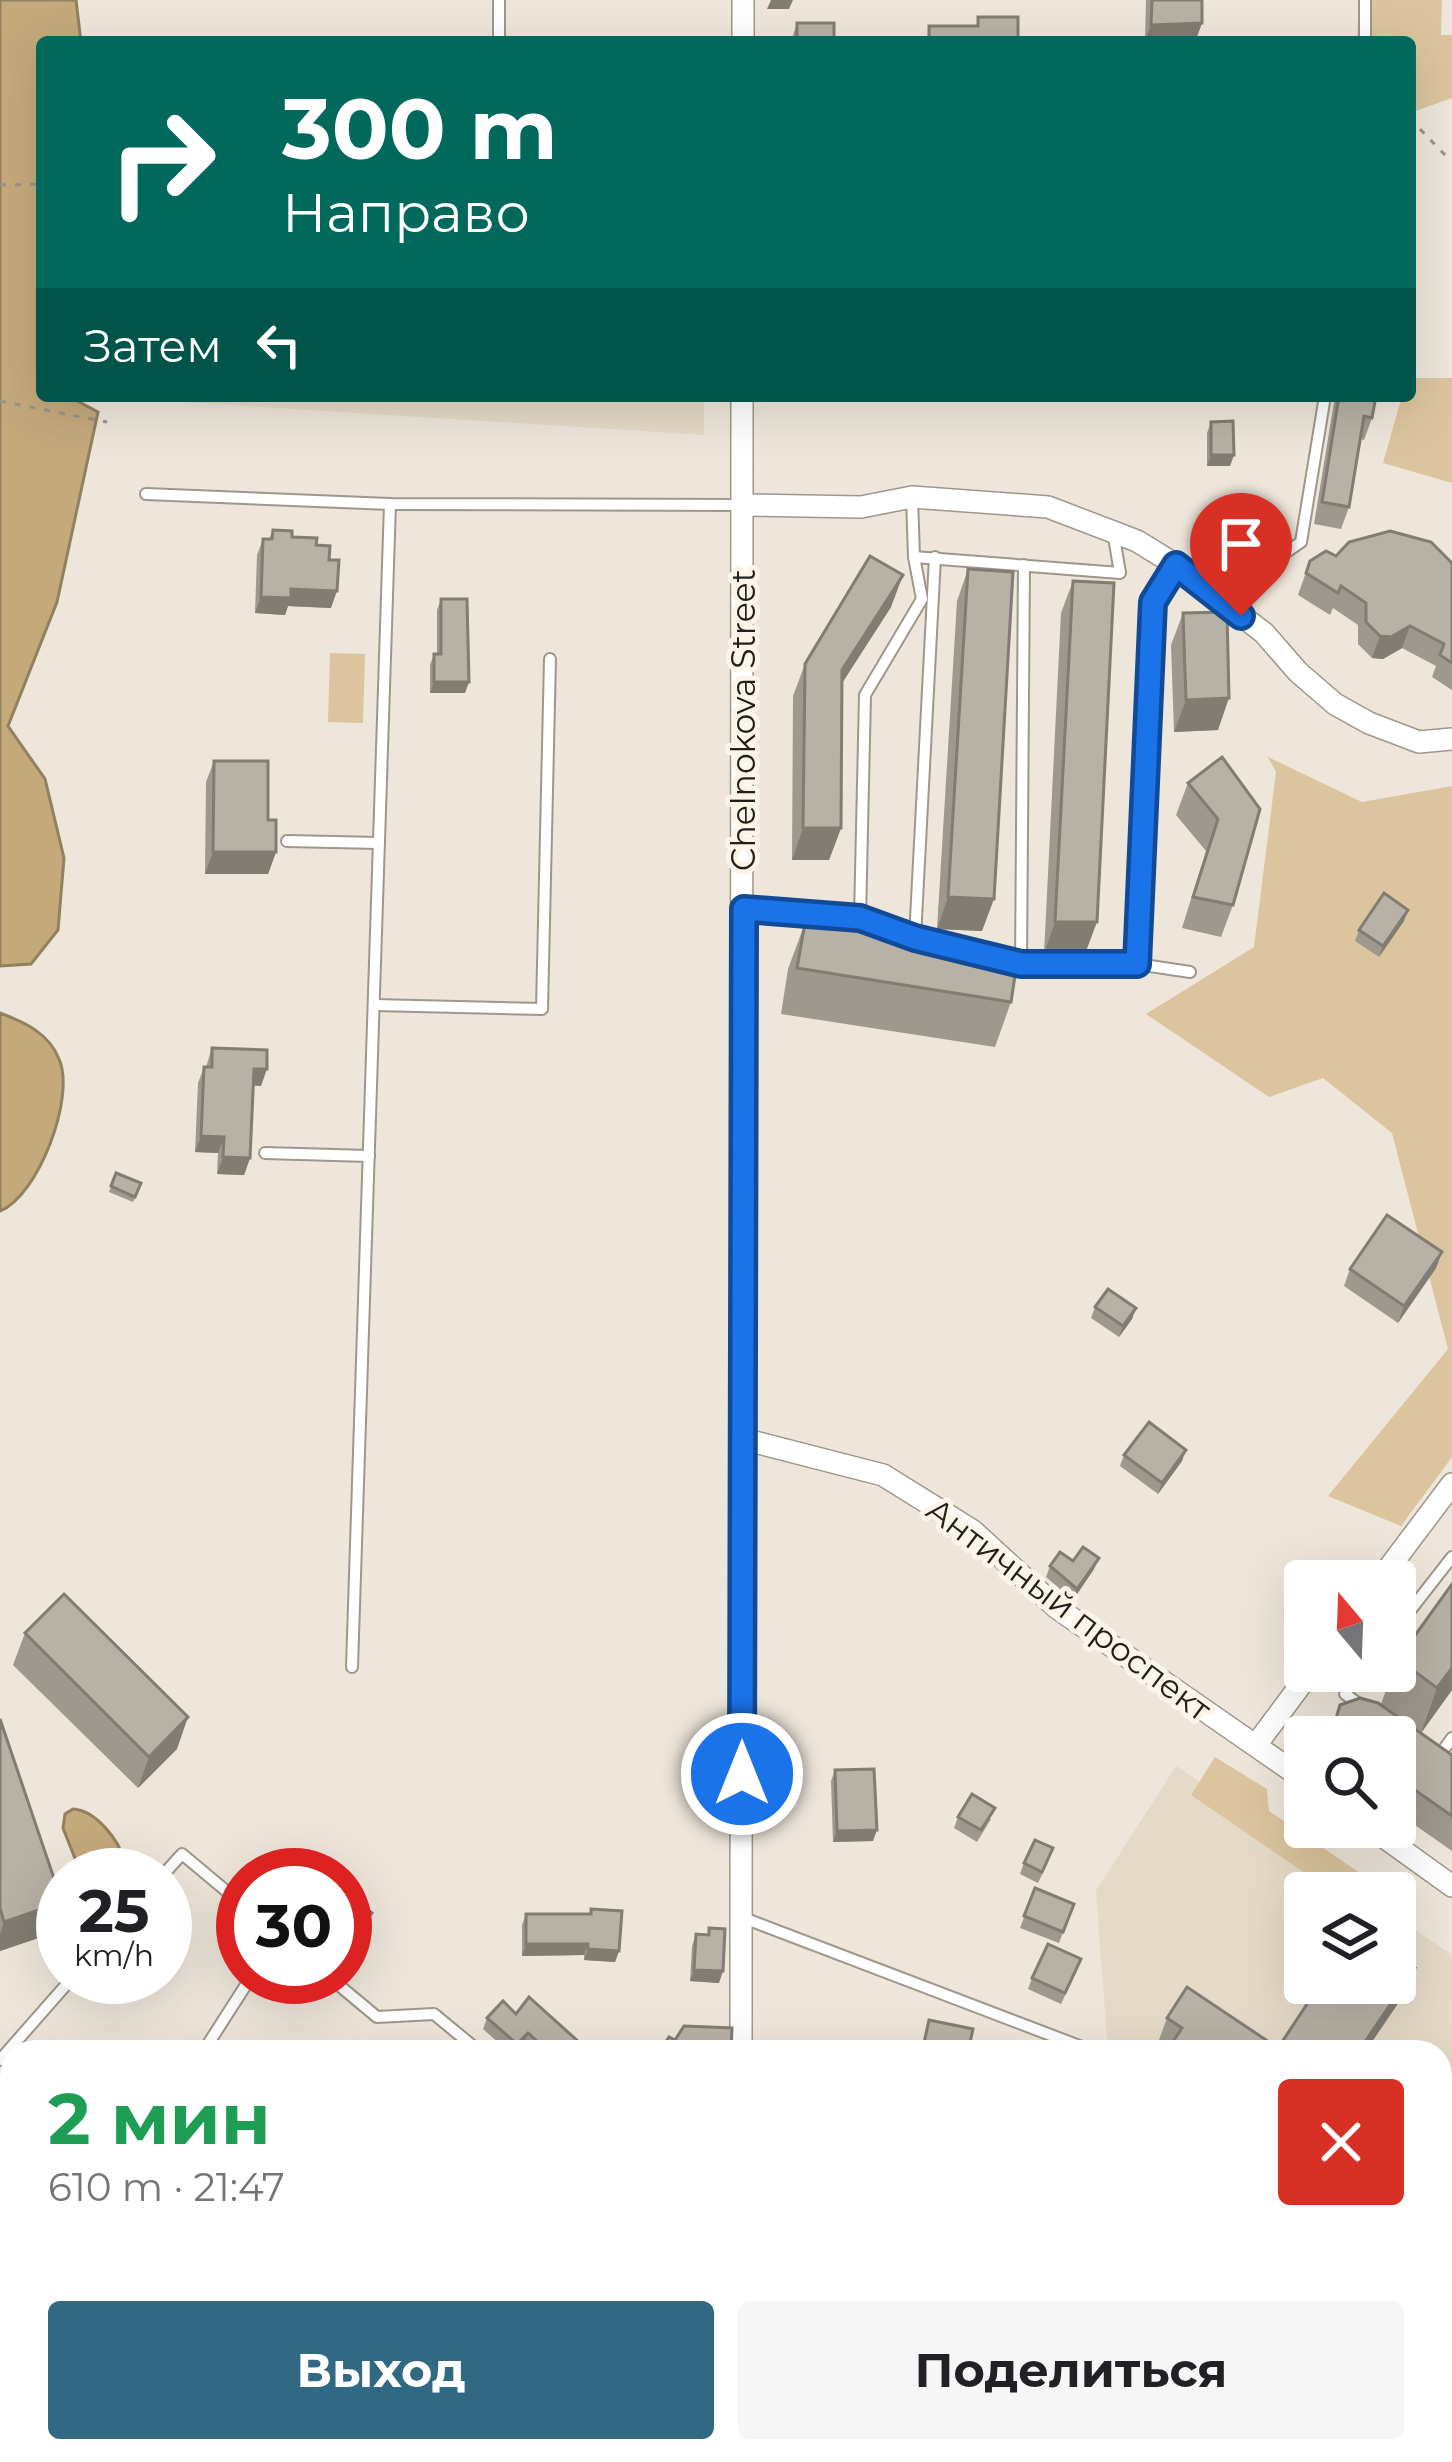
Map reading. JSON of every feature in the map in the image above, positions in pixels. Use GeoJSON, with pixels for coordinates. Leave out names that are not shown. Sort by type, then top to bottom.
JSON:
{"type":"FeatureCollection","features":[{"type":"Feature","properties":{"kind":"street"},"geometry":{"type":"LineString","coordinates":[[743,0],[743,36]]}},
{"type":"Feature","properties":{"kind":"street","name":"Chelnokova Street"},"geometry":{"type":"LineString","coordinates":[[741,2040],[742,402]]}},
{"type":"Feature","properties":{"kind":"street"},"geometry":{"type":"LineString","coordinates":[[742,505],[861,507],[912,497],[1048,507],[1113,530],[1176,565],[1264,634],[1335,704],[1419,742],[1452,740]]}},
{"type":"Feature","properties":{"kind":"street","name":"Античный проспект"},"geometry":{"type":"LineString","coordinates":[[743,1439],[883,1474],[973,1531],[1057,1609],[1284,1765]]}},
{"type":"Feature","properties":{"kind":"street"},"geometry":{"type":"LineString","coordinates":[[1395,1560],[1452,1484]]}},
{"type":"Feature","properties":{"kind":"street"},"geometry":{"type":"LineString","coordinates":[[1256,1745],[1295,1692]]}},
{"type":"Feature","properties":{"kind":"street"},"geometry":{"type":"LineString","coordinates":[[1399,1848],[1452,1886]]}},
{"type":"Feature","properties":{"kind":"lane"},"geometry":{"type":"LineString","coordinates":[[499,0],[499,36]]}},
{"type":"Feature","properties":{"kind":"lane"},"geometry":{"type":"LineString","coordinates":[[1365,36],[1366,0]]}},
{"type":"Feature","properties":{"kind":"lane"},"geometry":{"type":"LineString","coordinates":[[1218,598],[1301,542],[1324,402]]}},
{"type":"Feature","properties":{"kind":"lane"},"geometry":{"type":"LineString","coordinates":[[146,494],[390,504],[742,505]]}},
{"type":"Feature","properties":{"kind":"lane"},"geometry":{"type":"LineString","coordinates":[[860,918],[865,695],[922,599],[914,557],[912,497]]}},
{"type":"Feature","properties":{"kind":"lane"},"geometry":{"type":"LineString","coordinates":[[352,1666],[390,504]]}},
{"type":"Feature","properties":{"kind":"lane"},"geometry":{"type":"LineString","coordinates":[[914,557],[1120,573],[1113,530]]}},
{"type":"Feature","properties":{"kind":"lane"},"geometry":{"type":"LineString","coordinates":[[915,938],[935,557]]}},
{"type":"Feature","properties":{"kind":"lane"},"geometry":{"type":"LineString","coordinates":[[1021,964],[1024,565]]}},
{"type":"Feature","properties":{"kind":"lane"},"geometry":{"type":"LineString","coordinates":[[1137,964],[1153,602],[1176,565]]}},
{"type":"Feature","properties":{"kind":"lane"},"geometry":{"type":"LineString","coordinates":[[374,1005],[542,1009],[550,658]]}},
{"type":"Feature","properties":{"kind":"lane"},"geometry":{"type":"LineString","coordinates":[[287,841],[379,843]]}},
{"type":"Feature","properties":{"kind":"lane"},"geometry":{"type":"LineString","coordinates":[[744,909],[860,918],[957,949]]}},
{"type":"Feature","properties":{"kind":"lane"},"geometry":{"type":"LineString","coordinates":[[1000,959],[1021,964],[1137,964],[1190,972]]}},
{"type":"Feature","properties":{"kind":"lane"},"geometry":{"type":"LineString","coordinates":[[265,1154],[369,1156]]}},
{"type":"Feature","properties":{"kind":"lane"},"geometry":{"type":"LineString","coordinates":[[1416,1603],[1452,1557]]}},
{"type":"Feature","properties":{"kind":"lane"},"geometry":{"type":"LineString","coordinates":[[1347,1692],[1375,1716]]}},
{"type":"Feature","properties":{"kind":"lane"},"geometry":{"type":"LineString","coordinates":[[1435,1760],[1452,1738]]}},
{"type":"Feature","properties":{"kind":"lane"},"geometry":{"type":"LineString","coordinates":[[1417,1747],[1452,1771]]}},
{"type":"Feature","properties":{"kind":"lane"},"geometry":{"type":"LineString","coordinates":[[192,1862],[216,1882]]}},
{"type":"Feature","properties":{"kind":"lane"},"geometry":{"type":"LineString","coordinates":[[741,1917],[1064,2040]]}},
{"type":"Feature","properties":{"kind":"lane"},"geometry":{"type":"LineString","coordinates":[[18,2040],[49,2004]]}},
{"type":"Feature","properties":{"kind":"lane"},"geometry":{"type":"LineString","coordinates":[[211,2040],[234,2004]]}},
{"type":"Feature","properties":{"kind":"lane"},"geometry":{"type":"LineString","coordinates":[[361,2004],[376,2017],[434,2014],[465,2040]]}},
{"type":"Feature","properties":{"kind":"path"},"geometry":{"type":"LineString","coordinates":[[1416,128],[1452,157]]}},
{"type":"Feature","properties":{"kind":"path"},"geometry":{"type":"LineString","coordinates":[[1416,133],[1420,129]]}},
{"type":"Feature","properties":{"kind":"path"},"geometry":{"type":"LineString","coordinates":[[0,184],[36,184]]}},
{"type":"Feature","properties":{"kind":"path"},"geometry":{"type":"LineString","coordinates":[[0,401],[107,422]]}},
{"type":"Feature","properties":{"kind":"shaded area"},"geometry":{"type":"Polygon","coordinates":[[[0,0],[76,0],[80,36],[36,36],[36,402],[79,402],[98,412],[57,602],[8,726],[45,779],[64,858],[58,930],[31,964],[0,966],[0,0]]]}},
{"type":"Feature","properties":{"kind":"shaded area"},"geometry":{"type":"Polygon","coordinates":[[[1359,0],[1442,0],[1441,35],[1452,35],[1452,98],[1416,111],[1416,36],[1357,36],[1359,0]]]}},
{"type":"Feature","properties":{"kind":"shaded area"},"geometry":{"type":"Polygon","coordinates":[[[1416,378],[1452,378],[1452,483],[1383,463],[1400,402],[1416,402],[1416,378]]]}},
{"type":"Feature","properties":{"kind":"shaded area"},"geometry":{"type":"Polygon","coordinates":[[[185,402],[704,402],[704,435],[185,402]]]}},
{"type":"Feature","properties":{"kind":"shaded area"},"geometry":{"type":"Polygon","coordinates":[[[330,653],[365,654],[363,723],[328,722],[330,653]]]}},
{"type":"Feature","properties":{"kind":"shaded area"},"geometry":{"type":"Polygon","coordinates":[[[1268,757],[1362,802],[1452,786],[1452,1457],[1401,1526],[1328,1496],[1448,1349],[1392,1133],[1323,1078],[1269,1097],[1146,1014],[1254,947],[1276,772],[1268,757]]]}},
{"type":"Feature","properties":{"kind":"shaded area"},"geometry":{"type":"Polygon","coordinates":[[[0,1013],[42,1035],[55,1050],[63,1076],[58,1120],[40,1166],[14,1202],[0,1211],[0,1013]]]}},
{"type":"Feature","properties":{"kind":"shaded area"},"geometry":{"type":"Polygon","coordinates":[[[1215,1757],[1267,1789],[1269,1811],[1284,1821],[1284,1848],[1323,1848],[1359,1872],[1303,1872],[1191,1795],[1215,1757]]]}},
{"type":"Feature","properties":{"kind":"shaded area"},"geometry":{"type":"Polygon","coordinates":[[[1176,1766],[1284,1840],[1284,1848],[1295,1848],[1330,1872],[1284,1872],[1284,2004],[1416,2004],[1416,1930],[1452,1955],[1452,2040],[1107,2040],[1096,1891],[1176,1766]]]}},
{"type":"Feature","properties":{"kind":"shaded area"},"geometry":{"type":"Polygon","coordinates":[[[73,1809],[98,1820],[119,1848],[71,1848],[63,1828],[65,1814],[73,1809]]]}},
{"type":"Feature","properties":{"kind":"building"},"geometry":{"type":"Polygon","coordinates":[[[1152,0],[1202,0],[1202,23],[1151,25],[1152,0]]]}},
{"type":"Feature","properties":{"kind":"building"},"geometry":{"type":"Polygon","coordinates":[[[978,17],[1018,17],[1018,36],[929,36],[929,26],[978,26],[978,17]]]}},
{"type":"Feature","properties":{"kind":"building"},"geometry":{"type":"Polygon","coordinates":[[[797,23],[834,23],[834,36],[797,36],[797,23]]]}},
{"type":"Feature","properties":{"kind":"building"},"geometry":{"type":"Polygon","coordinates":[[[1338,402],[1375,402],[1372,418],[1364,416],[1349,507],[1322,502],[1338,402]]]}},
{"type":"Feature","properties":{"kind":"building"},"geometry":{"type":"Polygon","coordinates":[[[1233,421],[1234,455],[1211,455],[1211,422],[1233,421]]]}},
{"type":"Feature","properties":{"kind":"building"},"geometry":{"type":"Polygon","coordinates":[[[273,530],[317,538],[316,545],[330,546],[329,560],[339,560],[337,591],[291,589],[291,598],[261,597],[263,539],[272,539],[273,530]]]}},
{"type":"Feature","properties":{"kind":"building"},"geometry":{"type":"Polygon","coordinates":[[[1390,531],[1431,542],[1452,563],[1452,663],[1440,655],[1444,644],[1410,626],[1391,637],[1380,636],[1366,622],[1366,603],[1341,586],[1338,593],[1306,573],[1310,561],[1326,551],[1336,556],[1349,542],[1390,531]]]}},
{"type":"Feature","properties":{"kind":"building"},"geometry":{"type":"Polygon","coordinates":[[[870,556],[903,575],[842,670],[841,828],[803,828],[805,664],[870,556]]]}},
{"type":"Feature","properties":{"kind":"building"},"geometry":{"type":"Polygon","coordinates":[[[968,569],[1013,572],[994,899],[948,897],[968,569]]]}},
{"type":"Feature","properties":{"kind":"building"},"geometry":{"type":"Polygon","coordinates":[[[1073,581],[1114,583],[1097,922],[1055,922],[1073,581]]]}},
{"type":"Feature","properties":{"kind":"building"},"geometry":{"type":"Polygon","coordinates":[[[441,599],[467,599],[469,682],[434,682],[434,654],[441,654],[441,599]]]}},
{"type":"Feature","properties":{"kind":"building"},"geometry":{"type":"Polygon","coordinates":[[[1227,612],[1229,698],[1186,700],[1183,613],[1227,612]]]}},
{"type":"Feature","properties":{"kind":"building"},"geometry":{"type":"Polygon","coordinates":[[[1222,757],[1260,809],[1233,905],[1193,897],[1218,819],[1188,783],[1222,757]]]}},
{"type":"Feature","properties":{"kind":"building"},"geometry":{"type":"Polygon","coordinates":[[[214,761],[268,761],[268,820],[276,820],[276,852],[213,852],[214,761]]]}},
{"type":"Feature","properties":{"kind":"building"},"geometry":{"type":"Polygon","coordinates":[[[1384,893],[1408,910],[1383,946],[1359,930],[1384,893]]]}},
{"type":"Feature","properties":{"kind":"building"},"geometry":{"type":"Polygon","coordinates":[[[805,923],[1018,956],[1011,1002],[797,968],[805,923]]]}},
{"type":"Feature","properties":{"kind":"building"},"geometry":{"type":"Polygon","coordinates":[[[212,1048],[267,1050],[267,1069],[254,1069],[250,1158],[223,1157],[224,1137],[201,1136],[204,1067],[212,1067],[212,1048]]]}},
{"type":"Feature","properties":{"kind":"building"},"geometry":{"type":"Polygon","coordinates":[[[116,1173],[141,1183],[135,1197],[111,1186],[116,1173]]]}},
{"type":"Feature","properties":{"kind":"building"},"geometry":{"type":"Polygon","coordinates":[[[1387,1215],[1442,1252],[1404,1306],[1350,1269],[1387,1215]]]}},
{"type":"Feature","properties":{"kind":"building"},"geometry":{"type":"Polygon","coordinates":[[[1108,1289],[1136,1308],[1123,1326],[1095,1307],[1108,1289]]]}},
{"type":"Feature","properties":{"kind":"building"},"geometry":{"type":"Polygon","coordinates":[[[1149,1422],[1186,1450],[1162,1483],[1124,1455],[1149,1422]]]}},
{"type":"Feature","properties":{"kind":"building"},"geometry":{"type":"Polygon","coordinates":[[[1083,1547],[1099,1558],[1077,1589],[1050,1566],[1060,1552],[1073,1561],[1083,1547]]]}},
{"type":"Feature","properties":{"kind":"building"},"geometry":{"type":"Polygon","coordinates":[[[1452,1584],[1452,1668],[1437,1688],[1416,1672],[1416,1634],[1452,1584]]]}},
{"type":"Feature","properties":{"kind":"building"},"geometry":{"type":"Polygon","coordinates":[[[64,1594],[188,1717],[149,1757],[25,1633],[64,1594]]]}},
{"type":"Feature","properties":{"kind":"building"},"geometry":{"type":"Polygon","coordinates":[[[1360,1698],[1396,1716],[1337,1716],[1340,1705],[1360,1698]]]}},
{"type":"Feature","properties":{"kind":"building"},"geometry":{"type":"Polygon","coordinates":[[[0,1719],[44,1848],[36,1848],[36,1911],[4,1922],[0,1908],[0,1719]]]}},
{"type":"Feature","properties":{"kind":"building"},"geometry":{"type":"Polygon","coordinates":[[[1416,1730],[1452,1755],[1452,1816],[1416,1791],[1416,1730]]]}},
{"type":"Feature","properties":{"kind":"building"},"geometry":{"type":"Polygon","coordinates":[[[874,1769],[877,1830],[837,1831],[835,1770],[874,1769]]]}},
{"type":"Feature","properties":{"kind":"building"},"geometry":{"type":"Polygon","coordinates":[[[972,1794],[995,1808],[981,1830],[958,1817],[972,1794]]]}},
{"type":"Feature","properties":{"kind":"building"},"geometry":{"type":"Polygon","coordinates":[[[1035,1840],[1053,1848],[1042,1872],[1024,1863],[1035,1840]]]}},
{"type":"Feature","properties":{"kind":"building"},"geometry":{"type":"Polygon","coordinates":[[[1035,1888],[1074,1904],[1063,1932],[1024,1916],[1035,1888]]]}},
{"type":"Feature","properties":{"kind":"building"},"geometry":{"type":"Polygon","coordinates":[[[591,1909],[622,1911],[619,1951],[588,1949],[588,1944],[526,1944],[526,1914],[591,1914],[591,1909]]]}},
{"type":"Feature","properties":{"kind":"building"},"geometry":{"type":"Polygon","coordinates":[[[709,1928],[725,1929],[723,1971],[694,1970],[696,1934],[709,1935],[709,1928]]]}},
{"type":"Feature","properties":{"kind":"building"},"geometry":{"type":"Polygon","coordinates":[[[1048,1944],[1081,1959],[1065,1993],[1032,1978],[1048,1944]]]}},
{"type":"Feature","properties":{"kind":"building"},"geometry":{"type":"Polygon","coordinates":[[[1187,1987],[1266,2040],[1174,2040],[1182,2028],[1167,2018],[1187,1987]]]}},
{"type":"Feature","properties":{"kind":"building"},"geometry":{"type":"Polygon","coordinates":[[[529,1997],[577,2040],[536,2040],[528,2033],[512,2040],[487,2018],[503,2001],[516,2014],[529,1997]]]}},
{"type":"Feature","properties":{"kind":"building"},"geometry":{"type":"Polygon","coordinates":[[[1307,2004],[1391,2004],[1366,2040],[1283,2040],[1307,2004]]]}},
{"type":"Feature","properties":{"kind":"building"},"geometry":{"type":"Polygon","coordinates":[[[929,2020],[973,2029],[971,2040],[925,2040],[929,2020]]]}},
{"type":"Feature","properties":{"kind":"building"},"geometry":{"type":"Polygon","coordinates":[[[684,2026],[732,2028],[732,2040],[675,2040],[684,2026]]]}},
{"type":"Feature","properties":{"kind":"route"},"geometry":{"type":"LineString","coordinates":[[742,1774],[744,909],[860,918],[915,938],[1021,964],[1137,964],[1153,602],[1176,565],[1241,616]]}}]}
